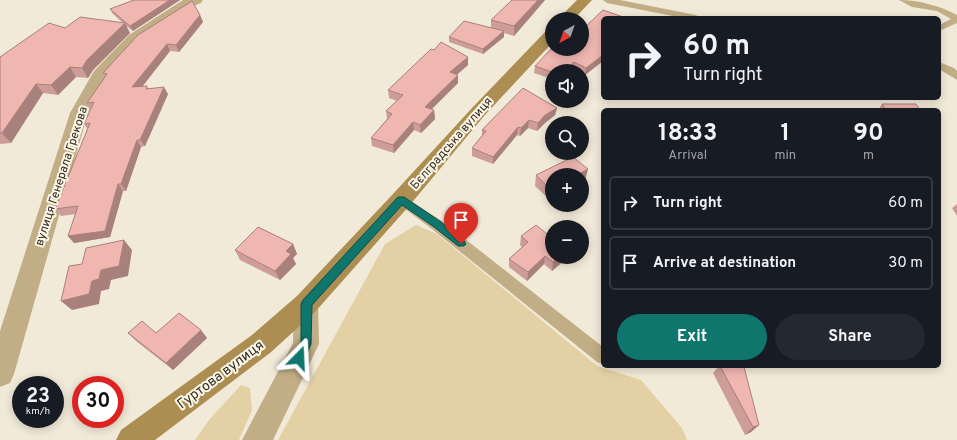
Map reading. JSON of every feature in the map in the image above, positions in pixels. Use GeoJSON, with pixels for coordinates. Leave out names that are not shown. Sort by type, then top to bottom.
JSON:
{"type":"FeatureCollection","features":[{"type":"Feature","properties":{"kind":"street","name":"вулиця Генерала Грекова"},"geometry":{"type":"LineString","coordinates":[[0,374],[79,113],[100,75],[135,38],[184,5],[196,0]]}},
{"type":"Feature","properties":{"kind":"street"},"geometry":{"type":"LineString","coordinates":[[573,12],[585,0]]}},
{"type":"Feature","properties":{"kind":"street","name":"Бєлградська вулиця"},"geometry":{"type":"LineString","coordinates":[[306,304],[493,96],[545,41]]}},
{"type":"Feature","properties":{"kind":"street"},"geometry":{"type":"LineString","coordinates":[[257,440],[306,344],[306,304]]}},
{"type":"Feature","properties":{"kind":"street","name":"Гуртова вулиця"},"geometry":{"type":"LineString","coordinates":[[131,440],[261,344],[306,304]]}},
{"type":"Feature","properties":{"kind":"lane"},"geometry":{"type":"LineString","coordinates":[[607,0],[686,16]]}},
{"type":"Feature","properties":{"kind":"lane"},"geometry":{"type":"LineString","coordinates":[[903,0],[915,5],[938,9],[957,20]]}},
{"type":"Feature","properties":{"kind":"lane"},"geometry":{"type":"LineString","coordinates":[[941,27],[957,20]]}},
{"type":"Feature","properties":{"kind":"lane"},"geometry":{"type":"LineString","coordinates":[[941,66],[950,70],[957,77]]}},
{"type":"Feature","properties":{"kind":"lane"},"geometry":{"type":"LineString","coordinates":[[401,200],[437,225],[601,355]]}},
{"type":"Feature","properties":{"kind":"shaded area"},"geometry":{"type":"Polygon","coordinates":[[[416,225],[437,234],[597,366],[641,380],[682,428],[687,440],[278,440],[385,244],[416,225]]]}},
{"type":"Feature","properties":{"kind":"shaded area"},"geometry":{"type":"Polygon","coordinates":[[[241,385],[250,388],[252,410],[239,440],[195,440],[209,420],[241,385]]]}},
{"type":"Feature","properties":{"kind":"building"},"geometry":{"type":"Polygon","coordinates":[[[134,0],[170,0],[130,26],[110,9],[134,0]]]}},
{"type":"Feature","properties":{"kind":"building"},"geometry":{"type":"Polygon","coordinates":[[[512,0],[538,0],[514,26],[491,20],[512,0]]]}},
{"type":"Feature","properties":{"kind":"building"},"geometry":{"type":"Polygon","coordinates":[[[192,1],[200,15],[176,45],[167,44],[132,87],[147,86],[146,89],[164,87],[140,140],[137,140],[121,184],[118,184],[105,231],[68,236],[78,206],[55,209],[90,123],[84,124],[94,102],[87,103],[107,74],[103,73],[138,35],[192,1]]]}},
{"type":"Feature","properties":{"kind":"building"},"geometry":{"type":"Polygon","coordinates":[[[603,10],[620,16],[601,16],[601,57],[589,66],[589,64],[578,64],[574,62],[572,64],[545,64],[545,70],[535,66],[545,55],[589,56],[589,23],[603,10]]]}},
{"type":"Feature","properties":{"kind":"building"},"geometry":{"type":"Polygon","coordinates":[[[80,17],[125,23],[87,60],[82,68],[70,67],[51,85],[36,84],[2,133],[0,133],[0,57],[49,23],[65,28],[80,17]]]}},
{"type":"Feature","properties":{"kind":"building"},"geometry":{"type":"Polygon","coordinates":[[[464,21],[504,31],[483,49],[449,37],[464,21]]]}},
{"type":"Feature","properties":{"kind":"building"},"geometry":{"type":"Polygon","coordinates":[[[441,42],[468,57],[450,72],[458,75],[425,107],[434,110],[420,125],[413,122],[393,145],[371,138],[392,114],[386,111],[403,95],[388,90],[431,49],[434,50],[441,42]]]}},
{"type":"Feature","properties":{"kind":"building"},"geometry":{"type":"Polygon","coordinates":[[[523,88],[545,101],[545,108],[557,108],[545,115],[538,123],[529,120],[521,128],[518,127],[493,157],[472,148],[486,131],[482,130],[523,88]]]}},
{"type":"Feature","properties":{"kind":"building"},"geometry":{"type":"Polygon","coordinates":[[[882,104],[916,104],[919,108],[885,108],[882,104]]]}},
{"type":"Feature","properties":{"kind":"building"},"geometry":{"type":"Polygon","coordinates":[[[567,160],[577,160],[587,168],[550,168],[567,160]]]}},
{"type":"Feature","properties":{"kind":"building"},"geometry":{"type":"Polygon","coordinates":[[[545,171],[545,184],[536,175],[545,171]]]}},
{"type":"Feature","properties":{"kind":"building"},"geometry":{"type":"Polygon","coordinates":[[[536,225],[545,232],[545,256],[528,272],[509,259],[528,242],[521,236],[536,225]]]}},
{"type":"Feature","properties":{"kind":"building"},"geometry":{"type":"Polygon","coordinates":[[[258,227],[293,244],[286,251],[291,254],[275,271],[235,250],[258,227]]]}},
{"type":"Feature","properties":{"kind":"building"},"geometry":{"type":"Polygon","coordinates":[[[124,240],[119,266],[101,270],[99,279],[92,281],[89,294],[61,301],[69,266],[82,264],[86,248],[124,240]]]}},
{"type":"Feature","properties":{"kind":"building"},"geometry":{"type":"Polygon","coordinates":[[[179,313],[201,330],[166,363],[128,333],[142,321],[156,333],[179,313]]]}},
{"type":"Feature","properties":{"kind":"building"},"geometry":{"type":"Polygon","coordinates":[[[721,368],[744,368],[759,425],[753,427],[721,368]]]}},
{"type":"Feature","properties":{"kind":"route"},"geometry":{"type":"LineString","coordinates":[[299,358],[306,344],[306,304],[401,200],[461,244]]}}]}
